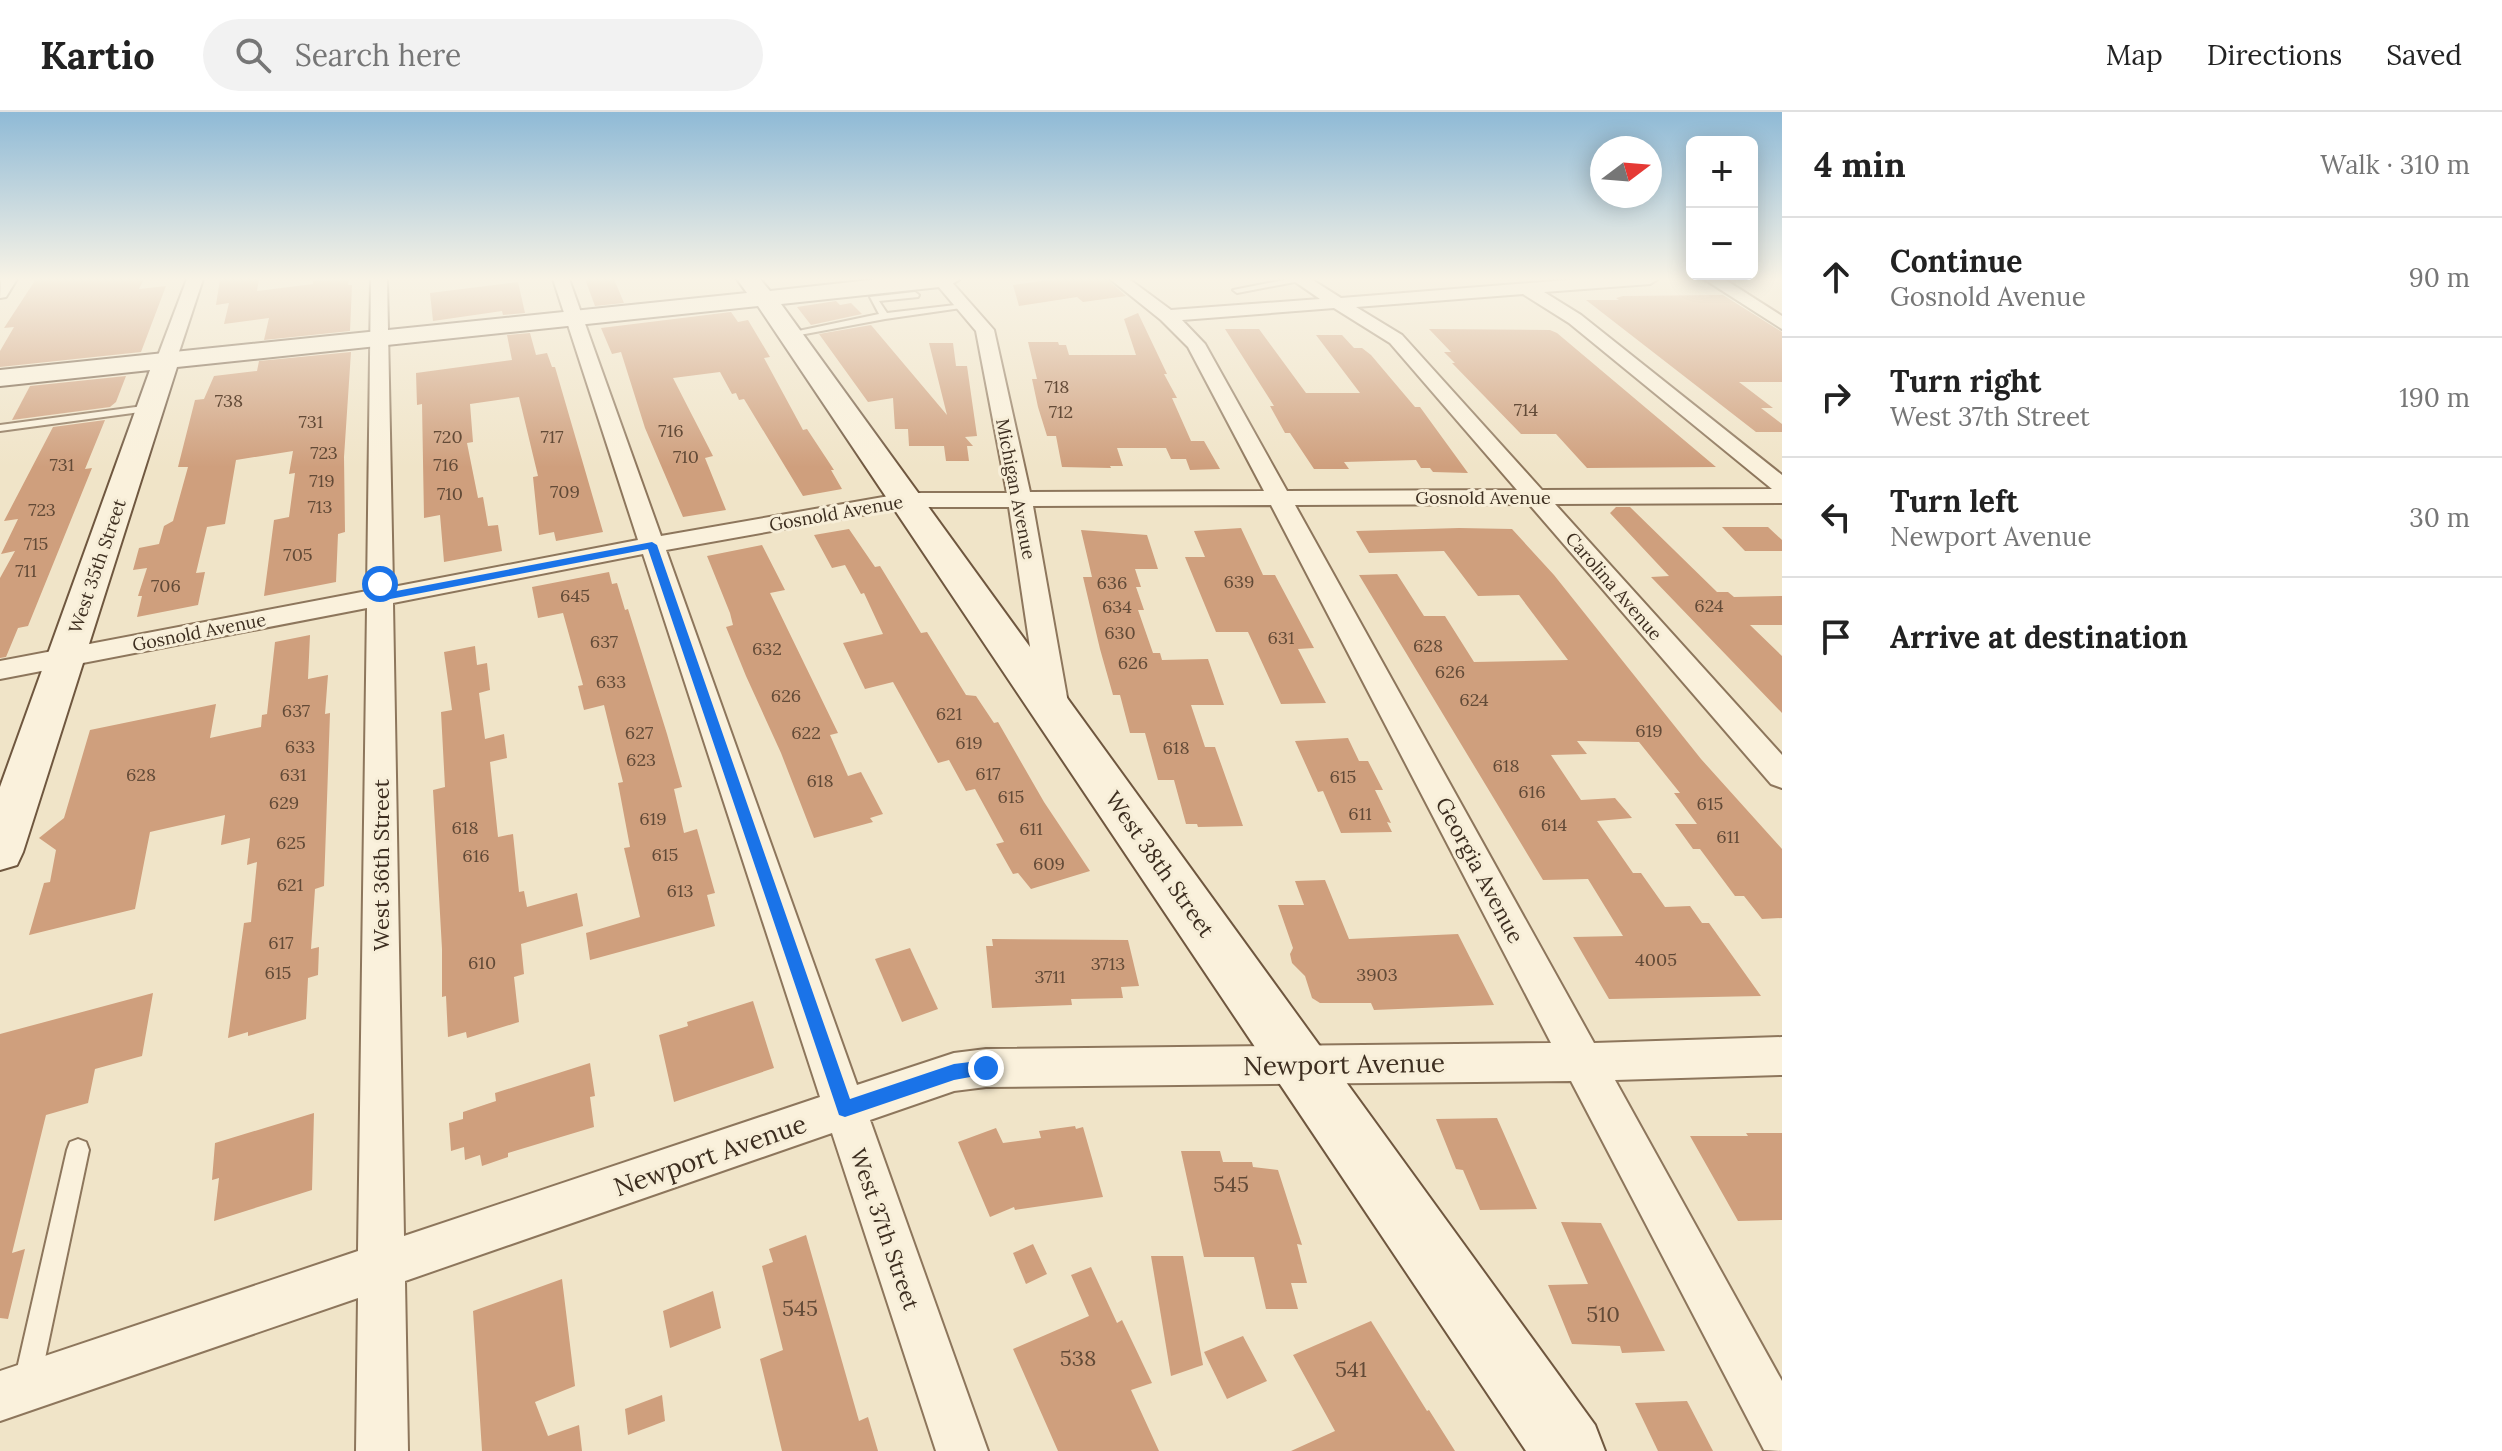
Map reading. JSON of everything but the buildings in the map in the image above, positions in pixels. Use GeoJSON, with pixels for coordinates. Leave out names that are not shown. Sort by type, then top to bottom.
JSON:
{"type":"FeatureCollection","features":[{"type":"Feature","properties":{"kind":"main road"},"geometry":{"type":"LineString","coordinates":[[0,378],[348,341]]}},
{"type":"Feature","properties":{"kind":"main road","name":"West 38th Street"},"geometry":{"type":"LineString","coordinates":[[794,341],[1569,1451]]}},
{"type":"Feature","properties":{"kind":"main road","name":"West 35th Street"},"geometry":{"type":"LineString","coordinates":[[0,852],[166,361]]}},
{"type":"Feature","properties":{"kind":"street","name":"West 35th Street"},"geometry":{"type":"LineString","coordinates":[[166,361],[173,341]]}},
{"type":"Feature","properties":{"kind":"street","name":"West 36th Street"},"geometry":{"type":"LineString","coordinates":[[380,341],[382,1451]]}},
{"type":"Feature","properties":{"kind":"street","name":"West 37th Street"},"geometry":{"type":"LineString","coordinates":[[581,341],[962,1451]]}},
{"type":"Feature","properties":{"kind":"street","name":"Michigan Avenue"},"geometry":{"type":"LineString","coordinates":[[987,341],[1020,500],[1055,714]]}},
{"type":"Feature","properties":{"kind":"street","name":"Georgia Avenue"},"geometry":{"type":"LineString","coordinates":[[1193,341],[1782,1432]]}},
{"type":"Feature","properties":{"kind":"street","name":"Carolina Avenue"},"geometry":{"type":"LineString","coordinates":[[1398,341],[1782,776]]}},
{"type":"Feature","properties":{"kind":"street"},"geometry":{"type":"LineString","coordinates":[[1603,341],[1782,486]]}},
{"type":"Feature","properties":{"kind":"street","name":"Gosnold Avenue"},"geometry":{"type":"LineString","coordinates":[[0,670],[652,545],[906,500],[1782,496]]}},
{"type":"Feature","properties":{"kind":"street","name":"Newport Avenue"},"geometry":{"type":"LineString","coordinates":[[13,1392],[954,1072],[986,1068],[1584,1062],[1782,1056]]}},
{"type":"Feature","properties":{"kind":"lane"},"geometry":{"type":"LineString","coordinates":[[0,428],[151,408]]}},
{"type":"Feature","properties":{"kind":"lane"},"geometry":{"type":"LineString","coordinates":[[13,1392],[78,1150]]}},
{"type":"Feature","properties":{"kind":"route"},"geometry":{"type":"LineString","coordinates":[[380,584],[380,598],[652,545],[845,1109],[954,1072],[986,1068]]}}]}
